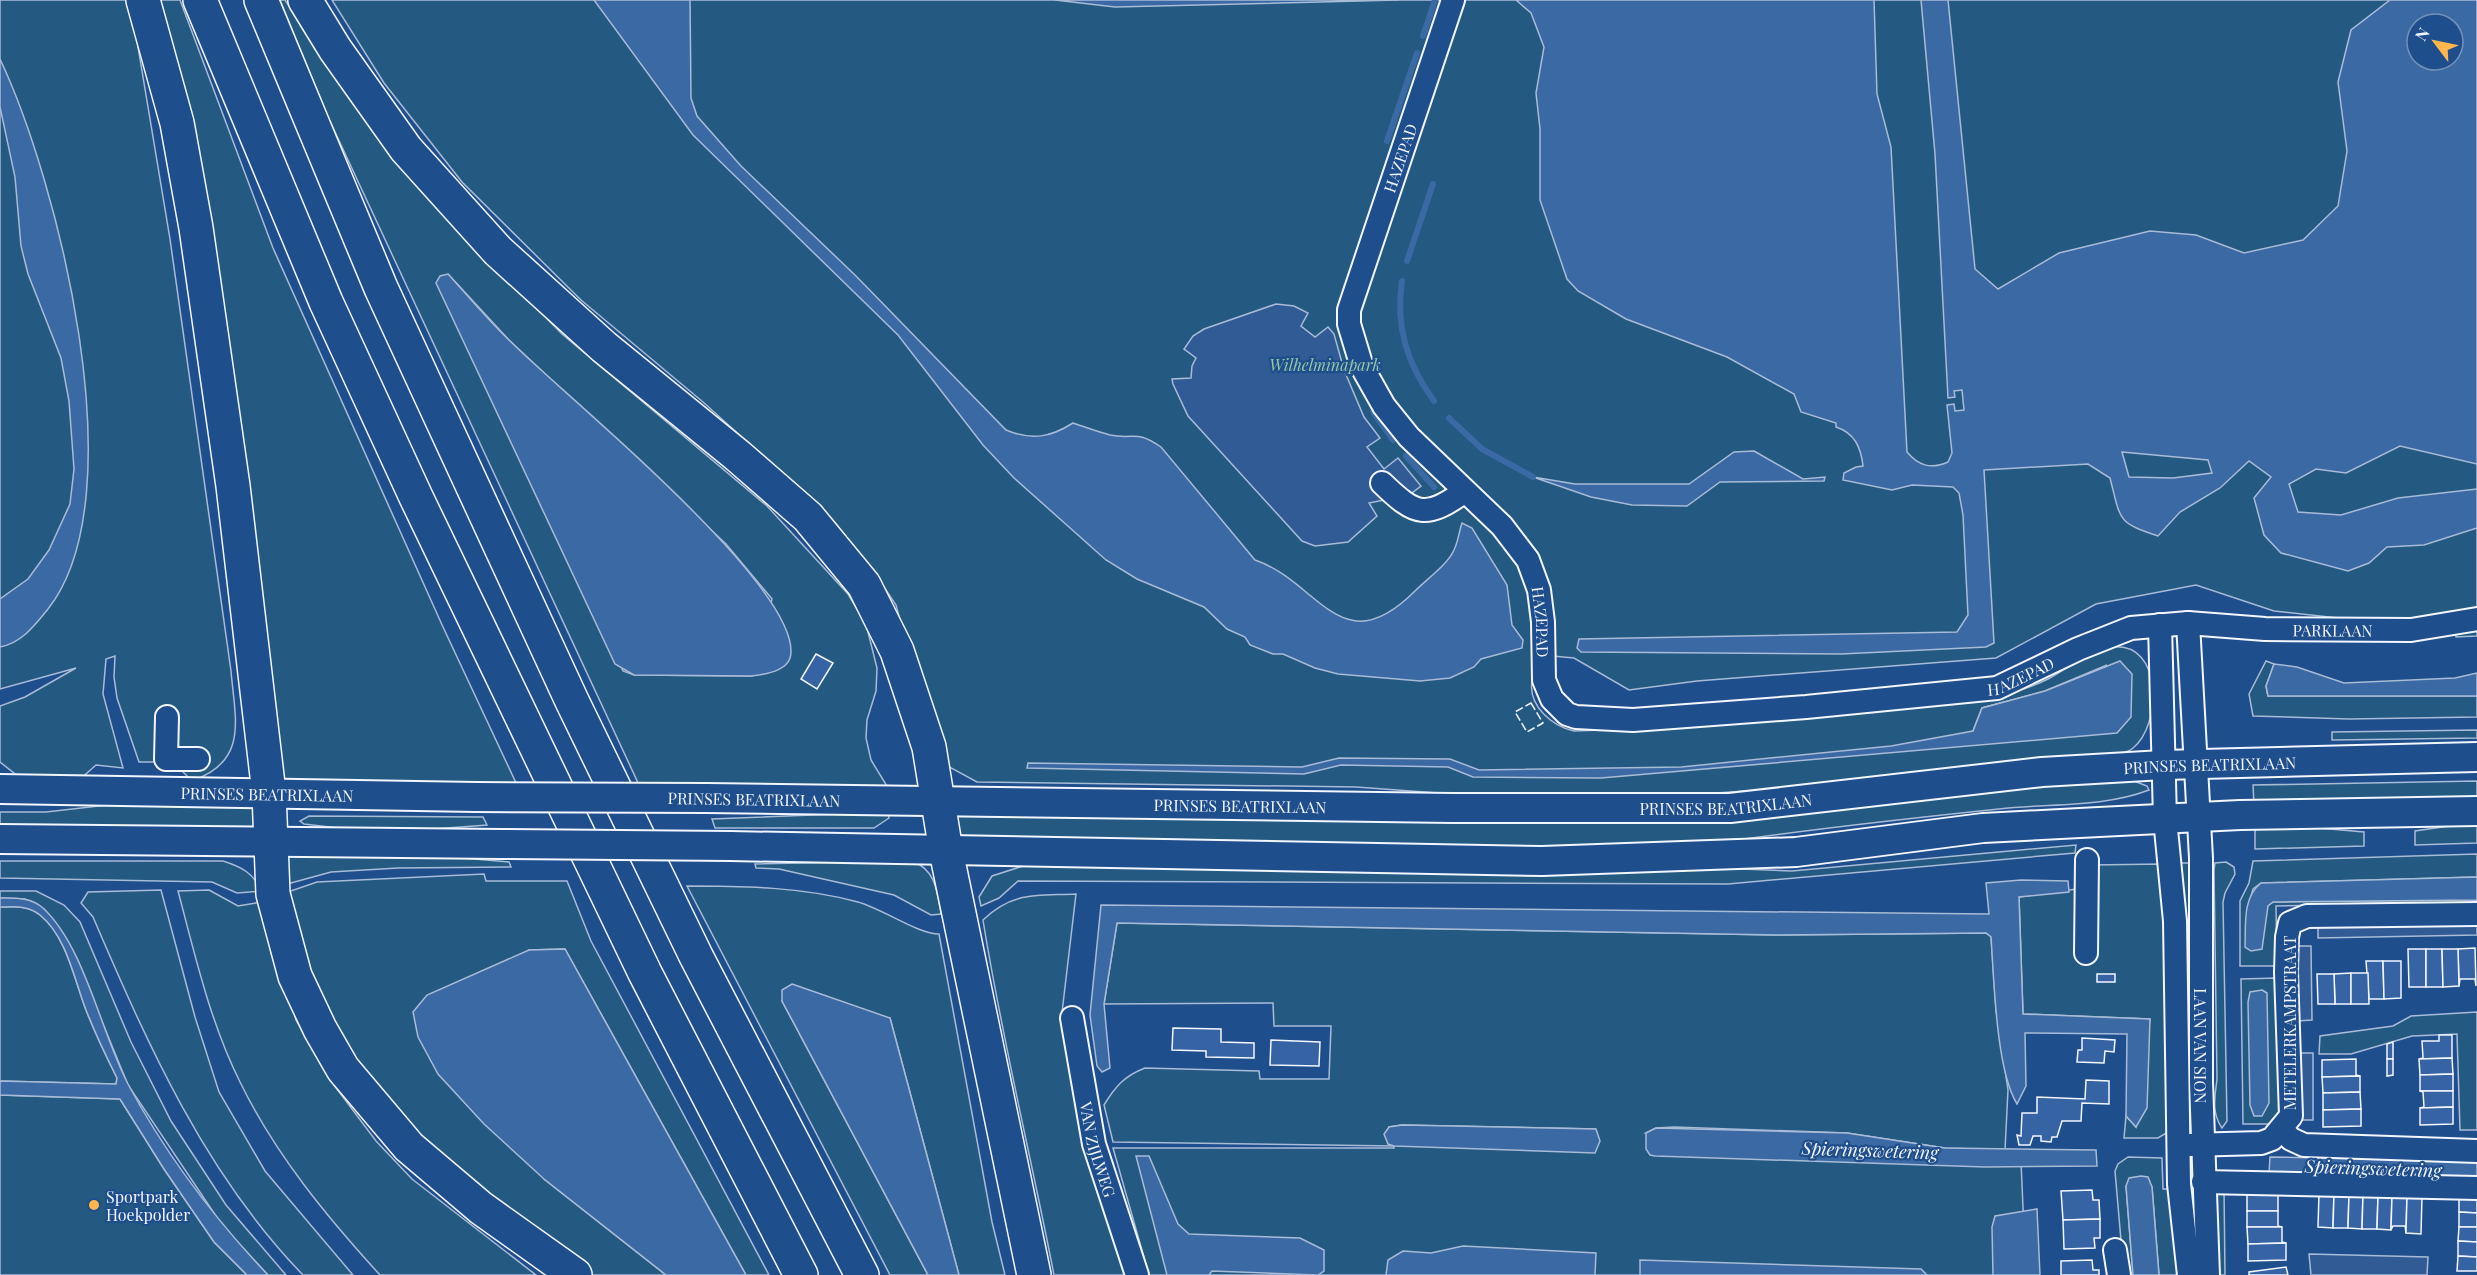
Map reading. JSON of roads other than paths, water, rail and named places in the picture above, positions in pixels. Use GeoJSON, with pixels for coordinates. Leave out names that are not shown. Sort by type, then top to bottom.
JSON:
{"type":"FeatureCollection","features":[{"type":"Feature","properties":{"kind":"highway"},"geometry":{"type":"LineString","coordinates":[[143,0],[177,123],[196,228],[233,486],[268,792],[273,894],[296,976],[320,1029],[344,1069],[409,1147],[480,1208],[575,1275]]}},
{"type":"Feature","properties":{"kind":"highway"},"geometry":{"type":"LineString","coordinates":[[200,0],[326,302],[425,518],[645,973],[801,1275]]}},
{"type":"Feature","properties":{"kind":"highway"},"geometry":{"type":"LineString","coordinates":[[261,0],[381,288],[567,691],[696,956],[862,1275]]}},
{"type":"Feature","properties":{"kind":"highway"},"geometry":{"type":"LineString","coordinates":[[305,0],[335,49],[406,149],[498,251],[604,347],[791,502],[835,546],[864,585],[897,651],[929,747],[946,851],[1034,1275]]}},
{"type":"Feature","properties":{"kind":"main road","name":"PRINSES BEATRIXLAAN"},"geometry":{"type":"LineString","coordinates":[[2,787],[476,796],[1452,808],[1730,808],[2042,772],[2163,765],[2477,757]]}},
{"type":"Feature","properties":{"kind":"main road"},"geometry":{"type":"LineString","coordinates":[[0,839],[730,846],[1542,861],[1796,852],[1983,828],[2199,817],[2477,811]]}},
{"type":"Feature","properties":{"kind":"street","name":"HAZEPAD"},"geometry":{"type":"LineString","coordinates":[[1454,0],[1357,285],[1349,310],[1349,324],[1362,367],[1384,406],[1409,437],[1502,526],[1528,560],[1539,590],[1543,622],[1544,680],[1552,699],[1567,714],[1576,717],[1644,719],[1806,707],[1997,688],[2078,649],[2131,628],[2188,623]]}},
{"type":"Feature","properties":{"kind":"street"},"geometry":{"type":"LineString","coordinates":[[1382,483],[1403,504],[1426,512],[1446,505],[1466,491]]}},
{"type":"Feature","properties":{"kind":"street","name":"PARKLAAN"},"geometry":{"type":"LineString","coordinates":[[2188,623],[2265,629],[2411,630],[2477,618]]}},
{"type":"Feature","properties":{"kind":"street"},"geometry":{"type":"LineString","coordinates":[[2188,623],[2194,765]]}},
{"type":"Feature","properties":{"kind":"street"},"geometry":{"type":"LineString","coordinates":[[2160,626],[2163,765]]}},
{"type":"Feature","properties":{"kind":"street"},"geometry":{"type":"LineString","coordinates":[[166,717],[166,759],[198,759]]}},
{"type":"Feature","properties":{"kind":"street","name":"LAAN VAN SION"},"geometry":{"type":"LineString","coordinates":[[2163,765],[2165,819],[2175,921],[2180,1195],[2189,1275]]}},
{"type":"Feature","properties":{"kind":"street","name":"LAAN VAN SION"},"geometry":{"type":"LineString","coordinates":[[2194,765],[2199,817],[2203,1182],[2208,1275]]}},
{"type":"Feature","properties":{"kind":"street"},"geometry":{"type":"LineString","coordinates":[[2086,953],[2087,860]]}},
{"type":"Feature","properties":{"kind":"street","name":"METELERKAMPSTRAAT"},"geometry":{"type":"LineString","coordinates":[[2282,1130],[2291,1116],[2286,972],[2287,937],[2290,923],[2307,916],[2477,914]]}},
{"type":"Feature","properties":{"kind":"street","name":"VAN ZIJLWEG"},"geometry":{"type":"LineString","coordinates":[[1072,1018],[1094,1144],[1137,1275]]}},
{"type":"Feature","properties":{"kind":"street"},"geometry":{"type":"LineString","coordinates":[[2178,1146],[2203,1143],[2261,1143],[2272,1139],[2282,1130],[2291,1139],[2304,1145],[2477,1151]]}},
{"type":"Feature","properties":{"kind":"street"},"geometry":{"type":"LineString","coordinates":[[2203,1182],[2477,1188]]}},
{"type":"Feature","properties":{"kind":"street"},"geometry":{"type":"LineString","coordinates":[[2115,1250],[2119,1275]]}},
{"type":"Feature","properties":{"kind":"water"},"geometry":{"type":"Polygon","coordinates":[[[594,0],[690,0],[691,98],[697,116],[741,166],[856,276],[1006,430],[1024,436],[1041,436],[1057,432],[1073,423],[1110,435],[1146,438],[1161,447],[1255,560],[1278,571],[1332,612],[1349,620],[1368,620],[1390,611],[1416,590],[1451,555],[1457,544],[1462,523],[1472,528],[1507,585],[1512,625],[1523,640],[1522,648],[1481,659],[1474,667],[1450,678],[1420,681],[1338,674],[1250,645],[1245,637],[1227,629],[1204,607],[1137,579],[1106,560],[1014,478],[983,445],[898,335],[693,135],[594,0]]]}},
{"type":"Feature","properties":{"kind":"water"},"geometry":{"type":"Polygon","coordinates":[[[1055,0],[1399,0],[1115,7],[1055,0]]]}},
{"type":"Feature","properties":{"kind":"water"},"geometry":{"type":"Polygon","coordinates":[[[1516,0],[1874,0],[1877,94],[1891,147],[1907,452],[1920,463],[1936,466],[1948,462],[1952,453],[1947,405],[1954,404],[1955,411],[1964,410],[1962,390],[1954,391],[1955,397],[1948,398],[1935,154],[1921,0],[1948,0],[1975,269],[1998,289],[2059,253],[2150,231],[2196,235],[2244,253],[2303,240],[2338,206],[2347,151],[2338,82],[2351,30],[2390,0],[2477,0],[2477,464],[2400,446],[2346,473],[2316,469],[2289,484],[2298,512],[2341,515],[2398,498],[2477,489],[2477,528],[2424,545],[2387,547],[2369,563],[2348,571],[2281,553],[2264,535],[2254,498],[2271,477],[2249,461],[2220,488],[2180,512],[2158,536],[2127,523],[2119,511],[2110,478],[2088,464],[1984,470],[1994,643],[1986,647],[1841,654],[1581,652],[1577,648],[1579,639],[1957,632],[1968,615],[1963,515],[1959,493],[1953,487],[1912,485],[1892,490],[1843,480],[1844,473],[1863,466],[1856,442],[1848,433],[1836,427],[1836,423],[1801,412],[1794,394],[1727,357],[1626,319],[1578,291],[1567,279],[1540,200],[1540,129],[1536,93],[1544,47],[1531,13],[1516,0]],[[2122,452],[2129,477],[2173,478],[2212,473],[2208,460],[2122,452]]]}},
{"type":"Feature","properties":{"kind":"water"},"geometry":{"type":"Polygon","coordinates":[[[0,59],[22,112],[44,180],[64,256],[79,336],[87,417],[86,492],[74,558],[48,609],[15,642],[0,647],[0,599],[28,579],[49,550],[70,504],[74,469],[69,401],[61,358],[28,274],[21,246],[15,177],[0,107],[0,59]]]}},
{"type":"Feature","properties":{"kind":"water"},"geometry":{"type":"Polygon","coordinates":[[[448,274],[510,341],[672,490],[718,537],[756,581],[782,620],[791,652],[787,663],[770,673],[752,676],[634,675],[615,664],[436,283],[440,276],[448,274]]]}},
{"type":"Feature","properties":{"kind":"water"},"geometry":{"type":"Polygon","coordinates":[[[1754,451],[1803,479],[1825,477],[1824,481],[1720,482],[1687,506],[1632,505],[1591,497],[1533,477],[1575,484],[1689,484],[1734,452],[1754,451]]]}},
{"type":"Feature","properties":{"kind":"water"},"geometry":{"type":"Polygon","coordinates":[[[2120,661],[2132,674],[2131,717],[2117,733],[1601,778],[1473,777],[1448,767],[1341,765],[1304,774],[1027,768],[1028,763],[1302,767],[1339,758],[1450,759],[1479,770],[1681,767],[1891,746],[1973,731],[1982,708],[2045,691],[2120,661]]]}},
{"type":"Feature","properties":{"kind":"water"},"geometry":{"type":"Polygon","coordinates":[[[2274,664],[2297,667],[2344,683],[2455,678],[2477,673],[2477,696],[2268,696],[2266,686],[2274,664]]]}},
{"type":"Feature","properties":{"kind":"water"},"geometry":{"type":"Polygon","coordinates":[[[2477,877],[2477,900],[2273,902],[2268,906],[2262,949],[2251,951],[2245,947],[2245,921],[2248,904],[2255,889],[2261,883],[2477,877]]]}},
{"type":"Feature","properties":{"kind":"water"},"geometry":{"type":"Polygon","coordinates":[[[2021,880],[2068,881],[2069,892],[2019,897],[2023,1014],[2150,1019],[2147,1108],[2136,1127],[2126,1116],[2127,1034],[2025,1033],[2026,1086],[2017,1104],[2004,1069],[2000,1047],[1991,937],[1986,933],[1777,935],[1117,923],[1104,1004],[1110,1068],[1102,1072],[1097,1066],[1090,1015],[1101,905],[1989,914],[1986,883],[2021,880]]]}},
{"type":"Feature","properties":{"kind":"water"},"geometry":{"type":"Polygon","coordinates":[[[0,898],[23,899],[38,904],[58,925],[81,967],[118,1063],[142,1110],[174,1160],[210,1208],[268,1275],[247,1275],[214,1242],[120,1099],[0,1095],[0,1081],[116,1084],[117,1078],[89,1019],[69,959],[57,935],[40,915],[31,910],[21,907],[0,907],[0,898]]]}},
{"type":"Feature","properties":{"kind":"water"},"geometry":{"type":"Polygon","coordinates":[[[565,949],[746,1275],[666,1275],[544,1179],[484,1124],[438,1074],[418,1037],[413,1012],[427,995],[529,950],[565,949]]]}},
{"type":"Feature","properties":{"kind":"water"},"geometry":{"type":"Polygon","coordinates":[[[792,984],[890,1018],[959,1275],[928,1275],[782,1001],[782,990],[792,984]]]}},
{"type":"Feature","properties":{"kind":"water"},"geometry":{"type":"Polygon","coordinates":[[[2262,990],[2267,993],[2269,1103],[2262,1116],[2254,1116],[2250,1105],[2248,1002],[2250,992],[2262,990]]]}},
{"type":"Feature","properties":{"kind":"water"},"geometry":{"type":"Polygon","coordinates":[[[1402,1125],[1596,1129],[1600,1141],[1595,1153],[1388,1144],[1384,1134],[1389,1127],[1402,1125]]]}},
{"type":"Feature","properties":{"kind":"water","name":"Spieringswetering"},"geometry":{"type":"Polygon","coordinates":[[[1656,1128],[1847,1133],[1945,1148],[2096,1150],[2097,1166],[1985,1167],[1655,1156],[1650,1155],[1646,1149],[1646,1133],[1656,1128]]]}},
{"type":"Feature","properties":{"kind":"water"},"geometry":{"type":"Polygon","coordinates":[[[1136,1156],[1149,1156],[1178,1224],[1189,1234],[1300,1238],[1324,1250],[1324,1271],[1318,1275],[1212,1271],[1209,1275],[1167,1275],[1136,1156]]]}},
{"type":"Feature","properties":{"kind":"water","name":"Spieringswetering"},"geometry":{"type":"Polygon","coordinates":[[[2270,1157],[2477,1161],[2477,1177],[2269,1173],[2270,1157]]]}},
{"type":"Feature","properties":{"kind":"water"},"geometry":{"type":"Polygon","coordinates":[[[2148,1177],[2152,1187],[2159,1275],[2133,1275],[2126,1186],[2129,1178],[2148,1177]]]}},
{"type":"Feature","properties":{"kind":"water"},"geometry":{"type":"Polygon","coordinates":[[[2037,1209],[2040,1275],[1993,1275],[1992,1227],[1995,1216],[2037,1209]]]}},
{"type":"Feature","properties":{"kind":"water"},"geometry":{"type":"Polygon","coordinates":[[[1463,1246],[1596,1253],[1595,1275],[1386,1275],[1388,1260],[1403,1251],[1431,1253],[1463,1246]]]}},
{"type":"Feature","properties":{"kind":"water"},"geometry":{"type":"Polygon","coordinates":[[[1640,1260],[1921,1269],[1927,1275],[1640,1275],[1640,1260]]]}},
{"type":"Feature","properties":{"kind":"waterway"},"geometry":{"type":"LineString","coordinates":[[1423,36],[1435,0]]}},
{"type":"Feature","properties":{"kind":"waterway"},"geometry":{"type":"LineString","coordinates":[[1387,141],[1417,53]]}},
{"type":"Feature","properties":{"kind":"waterway"},"geometry":{"type":"LineString","coordinates":[[1407,261],[1433,184]]}},
{"type":"Feature","properties":{"kind":"waterway"},"geometry":{"type":"LineString","coordinates":[[1402,281],[1400,314],[1405,344],[1417,373],[1434,401]]}},
{"type":"Feature","properties":{"kind":"waterway"},"geometry":{"type":"LineString","coordinates":[[1373,412],[1393,440]]}},
{"type":"Feature","properties":{"kind":"waterway"},"geometry":{"type":"LineString","coordinates":[[1449,418],[1482,449],[1533,477]]}},
{"type":"Feature","properties":{"kind":"waterway"},"geometry":{"type":"LineString","coordinates":[[1406,456],[1434,487]]}},
{"type":"Feature","properties":{"kind":"place","name":"Sportpark Hoekpolder"},"geometry":{"type":"Point","coordinates":[94,1205]}},
{"type":"Feature","properties":{"kind":"park label","name":"Wilhelminapark"},"geometry":{"type":"Point","coordinates":[1325,364]}}]}
